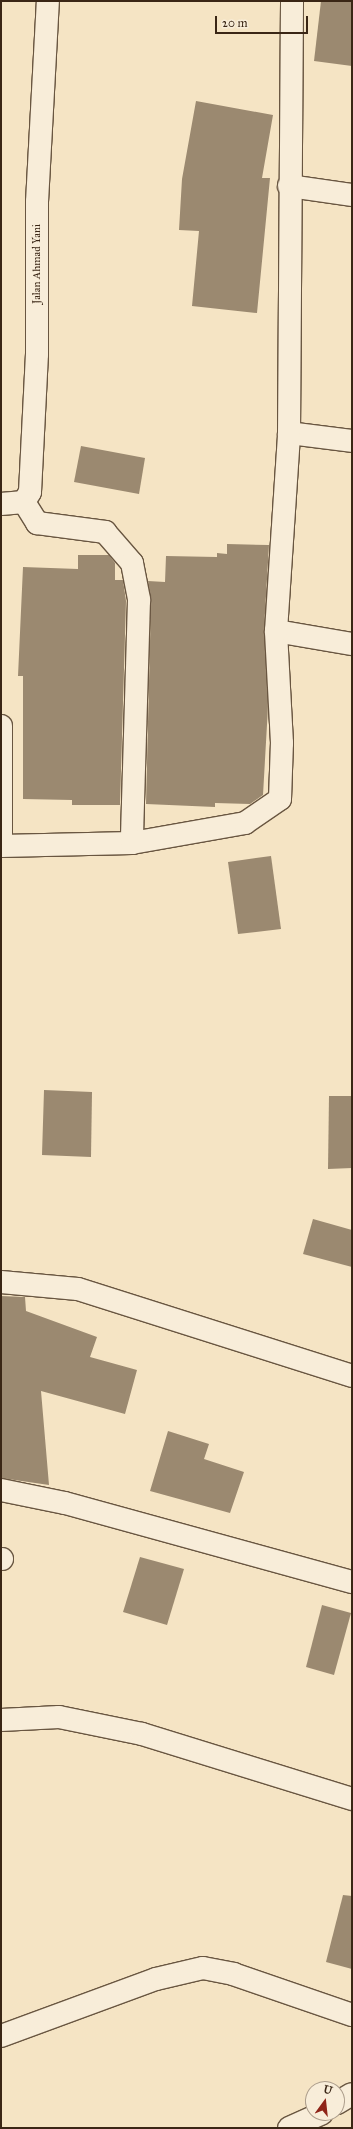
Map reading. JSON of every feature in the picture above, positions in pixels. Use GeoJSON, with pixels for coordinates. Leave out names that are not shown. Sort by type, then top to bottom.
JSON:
{"type":"FeatureCollection","features":[{"type":"Feature","properties":{"kind":"street","name":"Jalan Ahmad Yani"},"geometry":{"type":"LineString","coordinates":[[24,502],[30,492],[35,384],[37,202],[48,1]]}},
{"type":"Feature","properties":{"kind":"street"},"geometry":{"type":"LineString","coordinates":[[1,726],[1,846],[132,843],[245,823],[280,799],[282,743],[276,631],[289,433],[289,186],[292,1]]}},
{"type":"Feature","properties":{"kind":"street"},"geometry":{"type":"LineString","coordinates":[[289,186],[352,195]]}},
{"type":"Feature","properties":{"kind":"street"},"geometry":{"type":"LineString","coordinates":[[289,433],[352,441]]}},
{"type":"Feature","properties":{"kind":"street"},"geometry":{"type":"LineString","coordinates":[[1,504],[24,502],[37,523],[105,532],[132,563],[139,600],[132,843]]}},
{"type":"Feature","properties":{"kind":"street"},"geometry":{"type":"LineString","coordinates":[[276,631],[352,644]]}},
{"type":"Feature","properties":{"kind":"street"},"geometry":{"type":"LineString","coordinates":[[1,1282],[78,1289],[352,1376]]}},
{"type":"Feature","properties":{"kind":"street"},"geometry":{"type":"LineString","coordinates":[[1,1490],[65,1502],[352,1582]]}},
{"type":"Feature","properties":{"kind":"street"},"geometry":{"type":"LineString","coordinates":[[1,1720],[59,1717],[142,1734],[352,1799]]}},
{"type":"Feature","properties":{"kind":"street"},"geometry":{"type":"LineString","coordinates":[[1,2036],[156,1979],[203,1968],[233,1974],[352,2015]]}},
{"type":"Feature","properties":{"kind":"street"},"geometry":{"type":"LineString","coordinates":[[289,2128],[305,2121]]}},
{"type":"Feature","properties":{"kind":"building"},"geometry":{"type":"Polygon","coordinates":[[[321,1],[352,1],[352,66],[314,61],[321,1]]]}},
{"type":"Feature","properties":{"kind":"building"},"geometry":{"type":"Polygon","coordinates":[[[196,101],[273,115],[262,178],[270,178],[257,313],[192,306],[199,231],[179,230],[182,179],[196,101]]]}},
{"type":"Feature","properties":{"kind":"building"},"geometry":{"type":"Polygon","coordinates":[[[81,446],[145,458],[139,494],[74,482],[81,446]]]}},
{"type":"Feature","properties":{"kind":"building"},"geometry":{"type":"Polygon","coordinates":[[[227,544],[269,545],[264,630],[268,707],[263,795],[250,804],[215,803],[215,807],[146,804],[151,600],[148,581],[165,582],[166,556],[217,557],[217,553],[227,554],[227,544]]]}},
{"type":"Feature","properties":{"kind":"building"},"geometry":{"type":"Polygon","coordinates":[[[78,555],[109,555],[115,563],[115,580],[123,580],[126,601],[120,805],[72,805],[72,800],[23,799],[23,676],[18,676],[23,567],[78,569],[78,555]]]}},
{"type":"Feature","properties":{"kind":"building"},"geometry":{"type":"Polygon","coordinates":[[[271,856],[281,929],[238,934],[228,862],[271,856]]]}},
{"type":"Feature","properties":{"kind":"building"},"geometry":{"type":"Polygon","coordinates":[[[44,1090],[92,1092],[91,1157],[42,1155],[44,1090]]]}},
{"type":"Feature","properties":{"kind":"building"},"geometry":{"type":"Polygon","coordinates":[[[329,1096],[352,1096],[352,1168],[328,1169],[329,1096]]]}},
{"type":"Feature","properties":{"kind":"building"},"geometry":{"type":"Polygon","coordinates":[[[313,1219],[352,1230],[352,1267],[303,1254],[313,1219]]]}},
{"type":"Feature","properties":{"kind":"building"},"geometry":{"type":"Polygon","coordinates":[[[1,1296],[25,1297],[26,1311],[97,1337],[90,1357],[137,1370],[125,1414],[41,1391],[49,1485],[1,1478],[1,1296]]]}},
{"type":"Feature","properties":{"kind":"building"},"geometry":{"type":"Polygon","coordinates":[[[168,1431],[209,1444],[204,1459],[244,1472],[230,1513],[150,1491],[168,1431]]]}},
{"type":"Feature","properties":{"kind":"building"},"geometry":{"type":"Polygon","coordinates":[[[140,1557],[184,1569],[167,1625],[123,1612],[140,1557]]]}},
{"type":"Feature","properties":{"kind":"building"},"geometry":{"type":"Polygon","coordinates":[[[322,1605],[351,1613],[334,1675],[306,1667],[322,1605]]]}},
{"type":"Feature","properties":{"kind":"building"},"geometry":{"type":"Polygon","coordinates":[[[343,1895],[352,1896],[352,1969],[326,1962],[343,1895]]]}}]}
